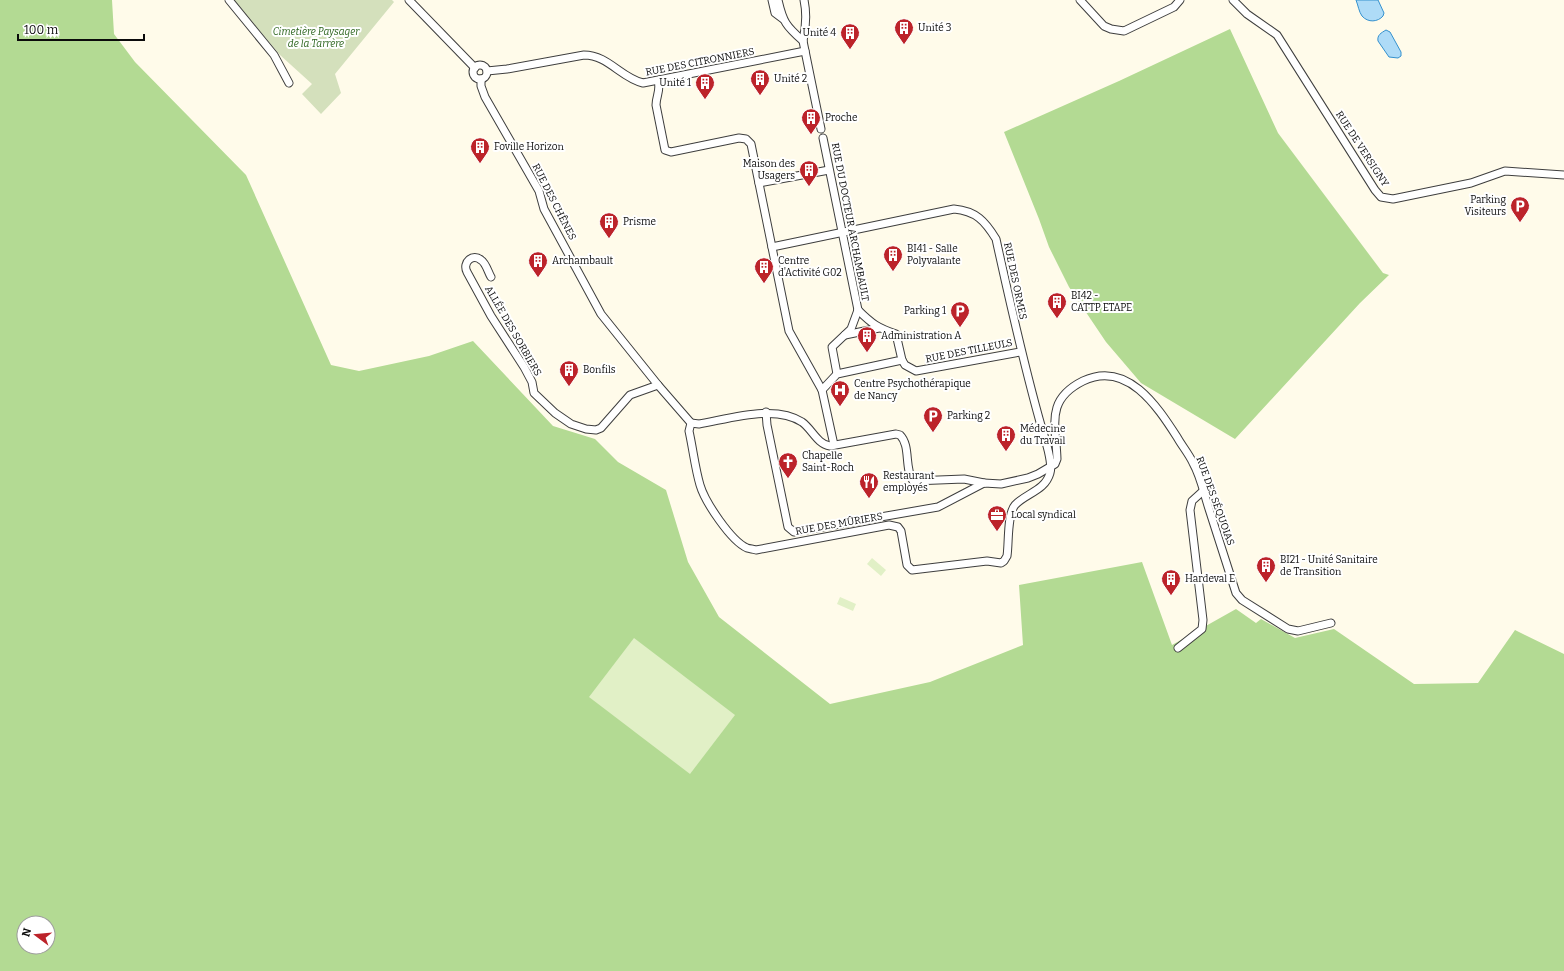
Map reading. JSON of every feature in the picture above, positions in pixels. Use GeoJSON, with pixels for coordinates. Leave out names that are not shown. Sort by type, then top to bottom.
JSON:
{"type":"FeatureCollection","features":[{"type":"Feature","properties":{"kind":"street"},"geometry":{"type":"LineString","coordinates":[[229,0],[274,55],[289,82]]}},
{"type":"Feature","properties":{"kind":"street"},"geometry":{"type":"LineString","coordinates":[[409,0],[475,68]]}},
{"type":"Feature","properties":{"kind":"street"},"geometry":{"type":"LineString","coordinates":[[772,0],[775,13],[783,19]]}},
{"type":"Feature","properties":{"kind":"street"},"geometry":{"type":"LineString","coordinates":[[778,0],[783,19],[787,26],[803,41]]}},
{"type":"Feature","properties":{"kind":"street"},"geometry":{"type":"LineString","coordinates":[[804,0],[806,20],[803,41],[820,129]]}},
{"type":"Feature","properties":{"kind":"street"},"geometry":{"type":"LineString","coordinates":[[1080,0],[1104,26],[1111,29],[1124,31],[1174,7],[1180,0]]}},
{"type":"Feature","properties":{"kind":"street","name":"RUE DE VERSIGNY"},"geometry":{"type":"LineString","coordinates":[[1233,0],[1248,14],[1277,35],[1375,190],[1385,199],[1393,200],[1471,183],[1505,171],[1564,175]]}},
{"type":"Feature","properties":{"kind":"street","name":"RUE DES CITRONNIERS"},"geometry":{"type":"LineString","coordinates":[[487,71],[507,69],[584,55],[592,55],[603,59],[637,82],[643,83],[805,51]]}},
{"type":"Feature","properties":{"kind":"street"},"geometry":{"type":"LineString","coordinates":[[482,66],[487,71],[484,78],[481,79],[474,75],[475,68],[482,66]]}},
{"type":"Feature","properties":{"kind":"street","name":"RUE DES CHÊNES"},"geometry":{"type":"LineString","coordinates":[[481,79],[485,97],[539,191],[544,209],[601,314],[691,424]]}},
{"type":"Feature","properties":{"kind":"street"},"geometry":{"type":"LineString","coordinates":[[658,81],[659,90],[656,98],[656,105],[666,150],[671,152],[742,138],[749,141],[751,144],[789,330],[822,390],[834,445]]}},
{"type":"Feature","properties":{"kind":"street","name":"RUE DU DOCTEUR ARCHAMBAULT"},"geometry":{"type":"LineString","coordinates":[[823,138],[858,310]]}},
{"type":"Feature","properties":{"kind":"street"},"geometry":{"type":"LineString","coordinates":[[759,183],[829,170]]}},
{"type":"Feature","properties":{"kind":"street","name":"RUE DES ORMES"},"geometry":{"type":"LineString","coordinates":[[772,247],[954,209],[966,210],[979,217],[996,239],[1020,352],[1048,449],[1050,467]]}},
{"type":"Feature","properties":{"kind":"street","name":"ALLÉE DES SORBIERS"},"geometry":{"type":"LineString","coordinates":[[491,277],[480,258],[471,258],[466,262],[465,268],[467,272],[491,316],[524,367],[532,382],[534,393],[555,413],[571,424],[586,429],[596,430],[601,428],[630,395],[658,385]]}},
{"type":"Feature","properties":{"kind":"street"},"geometry":{"type":"LineString","coordinates":[[822,390],[837,374],[902,360],[896,334],[872,324],[858,310],[851,329],[832,347],[837,374]]}},
{"type":"Feature","properties":{"kind":"street"},"geometry":{"type":"LineString","coordinates":[[845,335],[879,328]]}},
{"type":"Feature","properties":{"kind":"street","name":"RUE DES TILLEULS"},"geometry":{"type":"LineString","coordinates":[[902,360],[905,365],[916,371],[1020,352]]}},
{"type":"Feature","properties":{"kind":"street","name":"RUE DES SÉQUOIAS"},"geometry":{"type":"LineString","coordinates":[[1050,467],[1055,464],[1058,459],[1054,418],[1058,404],[1065,393],[1075,385],[1097,376],[1116,377],[1125,380],[1142,391],[1168,424],[1194,464],[1236,592],[1242,600],[1288,629],[1298,631],[1331,623]]}},
{"type":"Feature","properties":{"kind":"street"},"geometry":{"type":"LineString","coordinates":[[766,412],[767,425],[788,527],[794,532],[938,507],[984,483]]}},
{"type":"Feature","properties":{"kind":"street"},"geometry":{"type":"LineString","coordinates":[[691,424],[699,424],[766,412],[794,417],[809,428],[825,446],[891,435],[900,435],[904,442],[913,481],[964,479],[984,483],[1001,484],[1028,478],[1050,467]]}},
{"type":"Feature","properties":{"kind":"street","name":"RUE DES MÛRIERS"},"geometry":{"type":"LineString","coordinates":[[691,424],[689,431],[700,486],[717,518],[737,540],[747,548],[756,550],[889,525],[894,526],[901,531],[907,565],[909,569],[912,570],[987,561],[1001,563],[1004,561],[1008,548],[1011,513],[1015,506],[1037,492],[1051,473],[1050,467]]}},
{"type":"Feature","properties":{"kind":"street"},"geometry":{"type":"LineString","coordinates":[[1178,648],[1202,629],[1203,620],[1190,510],[1192,501],[1203,491]]}},
{"type":"Feature","properties":{"kind":"green space"},"geometry":{"type":"Polygon","coordinates":[[[0,0],[112,0],[114,34],[135,62],[246,175],[331,365],[359,371],[429,356],[473,341],[553,426],[595,439],[618,462],[666,490],[688,562],[719,617],[830,704],[930,682],[1023,645],[1019,585],[1142,562],[1172,645],[1236,609],[1256,623],[1261,619],[1295,638],[1334,629],[1414,684],[1478,683],[1515,630],[1564,654],[1564,971],[0,971],[0,0]]]}},
{"type":"Feature","properties":{"kind":"green space","name":"Cimetière Paysager de la Tarrère"},"geometry":{"type":"Polygon","coordinates":[[[234,0],[392,0],[394,2],[335,74],[341,93],[321,114],[302,94],[312,84],[280,55],[234,0]]]}},
{"type":"Feature","properties":{"kind":"green space"},"geometry":{"type":"Polygon","coordinates":[[[1230,29],[1278,133],[1383,273],[1389,275],[1360,303],[1235,439],[1141,383],[1106,342],[1069,287],[1049,247],[1004,132],[1119,81],[1230,29]]]}},
{"type":"Feature","properties":{"kind":"green space"},"geometry":{"type":"Polygon","coordinates":[[[872,558],[886,570],[881,576],[867,564],[872,558]]]}},
{"type":"Feature","properties":{"kind":"green space"},"geometry":{"type":"Polygon","coordinates":[[[840,597],[856,604],[853,611],[837,604],[840,597]]]}},
{"type":"Feature","properties":{"kind":"green space"},"geometry":{"type":"Polygon","coordinates":[[[634,638],[735,715],[690,774],[589,697],[634,638]]]}},
{"type":"Feature","properties":{"kind":"water"},"geometry":{"type":"Polygon","coordinates":[[[1356,0],[1378,0],[1384,13],[1383,16],[1378,20],[1367,20],[1360,13],[1356,0]]]}},
{"type":"Feature","properties":{"kind":"water"},"geometry":{"type":"Polygon","coordinates":[[[1386,30],[1390,32],[1401,52],[1401,56],[1398,58],[1389,57],[1378,41],[1381,33],[1386,30]]]}},
{"type":"Feature","properties":{"kind":"place","name":"Unité 3"},"geometry":{"type":"Point","coordinates":[904,45]}},
{"type":"Feature","properties":{"kind":"place","name":"Unité 4"},"geometry":{"type":"Point","coordinates":[850,50]}},
{"type":"Feature","properties":{"kind":"place","name":"Unité 2"},"geometry":{"type":"Point","coordinates":[760,96]}},
{"type":"Feature","properties":{"kind":"place","name":"Unité 1"},"geometry":{"type":"Point","coordinates":[705,100]}},
{"type":"Feature","properties":{"kind":"place","name":"Proche"},"geometry":{"type":"Point","coordinates":[811,135]}},
{"type":"Feature","properties":{"kind":"place","name":"Foville Horizon"},"geometry":{"type":"Point","coordinates":[480,164]}},
{"type":"Feature","properties":{"kind":"place","name":"Maison des Usagers"},"geometry":{"type":"Point","coordinates":[809,187]}},
{"type":"Feature","properties":{"kind":"place","name":"Parking Visiteurs"},"geometry":{"type":"Point","coordinates":[1520,223]}},
{"type":"Feature","properties":{"kind":"place","name":"Prisme"},"geometry":{"type":"Point","coordinates":[609,239]}},
{"type":"Feature","properties":{"kind":"place","name":"BI41 - Salle Polyvalante"},"geometry":{"type":"Point","coordinates":[893,272]}},
{"type":"Feature","properties":{"kind":"place","name":"Archambault"},"geometry":{"type":"Point","coordinates":[538,278]}},
{"type":"Feature","properties":{"kind":"place","name":"Centre d'Activité G02"},"geometry":{"type":"Point","coordinates":[764,284]}},
{"type":"Feature","properties":{"kind":"place","name":"BI42 - CATTP ETAPE"},"geometry":{"type":"Point","coordinates":[1057,319]}},
{"type":"Feature","properties":{"kind":"place","name":"Parking 1"},"geometry":{"type":"Point","coordinates":[960,328]}},
{"type":"Feature","properties":{"kind":"place","name":"Administration A"},"geometry":{"type":"Point","coordinates":[867,353]}},
{"type":"Feature","properties":{"kind":"place","name":"Bonfils"},"geometry":{"type":"Point","coordinates":[569,387]}},
{"type":"Feature","properties":{"kind":"place","name":"Centre Psychothérapique de Nancy"},"geometry":{"type":"Point","coordinates":[840,407]}},
{"type":"Feature","properties":{"kind":"place","name":"Parking 2"},"geometry":{"type":"Point","coordinates":[933,433]}},
{"type":"Feature","properties":{"kind":"place","name":"Médecine du Travail"},"geometry":{"type":"Point","coordinates":[1006,452]}},
{"type":"Feature","properties":{"kind":"place","name":"Chapelle Saint-Roch"},"geometry":{"type":"Point","coordinates":[788,479]}},
{"type":"Feature","properties":{"kind":"place","name":"Restaurant employés"},"geometry":{"type":"Point","coordinates":[869,499]}},
{"type":"Feature","properties":{"kind":"place","name":"Local syndical"},"geometry":{"type":"Point","coordinates":[997,532]}},
{"type":"Feature","properties":{"kind":"place","name":"BI21 - Unité Sanitaire de Transition"},"geometry":{"type":"Point","coordinates":[1266,583]}},
{"type":"Feature","properties":{"kind":"place","name":"Hardeval E"},"geometry":{"type":"Point","coordinates":[1171,596]}}]}
